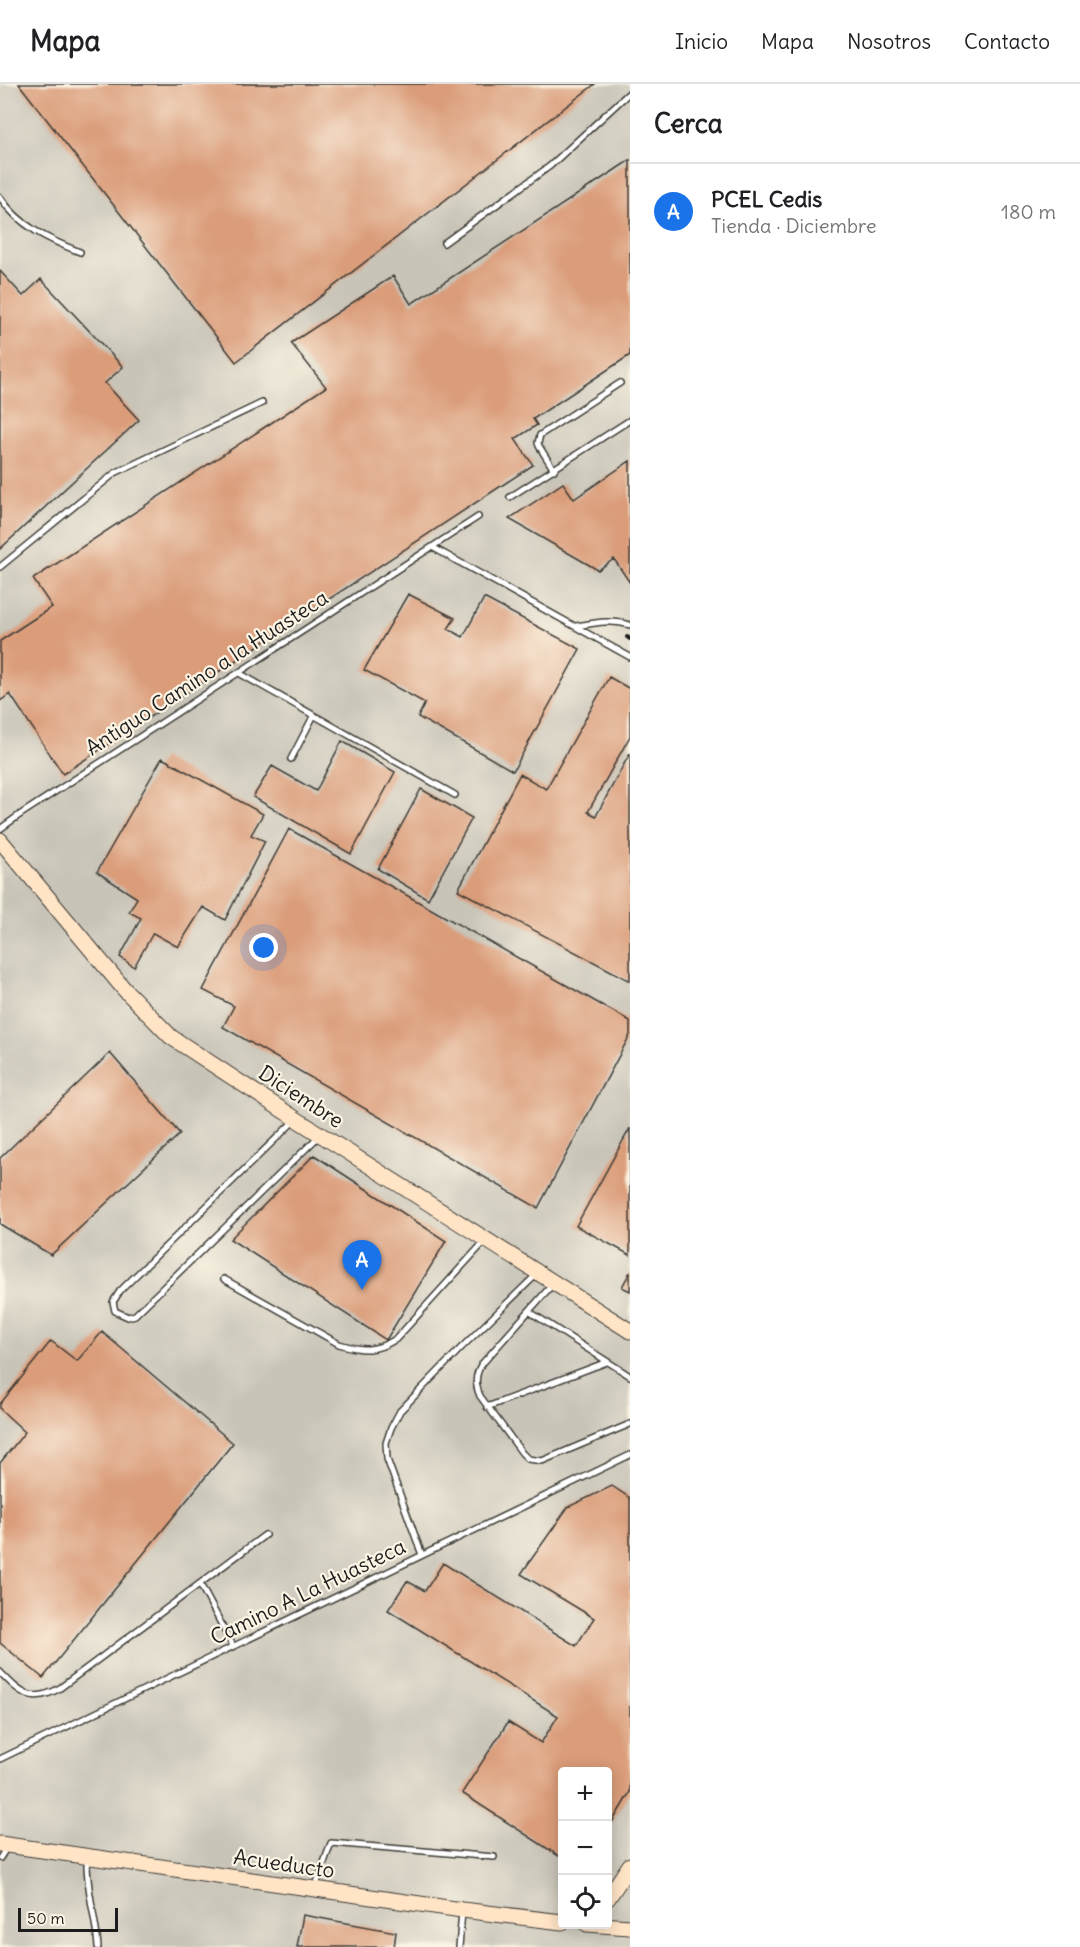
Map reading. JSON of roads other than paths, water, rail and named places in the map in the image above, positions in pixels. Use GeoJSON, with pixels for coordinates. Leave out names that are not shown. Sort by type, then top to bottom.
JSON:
{"type":"FeatureCollection","features":[{"type":"Feature","properties":{"kind":"street","name":"Diciembre"},"geometry":{"type":"LineString","coordinates":[[0,840],[124,989],[171,1037],[630,1331]]}},
{"type":"Feature","properties":{"kind":"street","name":"Acueducto"},"geometry":{"type":"LineString","coordinates":[[3,1850],[87,1857],[558,1922]]}},
{"type":"Feature","properties":{"kind":"street"},"geometry":{"type":"LineString","coordinates":[[612,1892],[630,1864]]}},
{"type":"Feature","properties":{"kind":"street"},"geometry":{"type":"LineString","coordinates":[[612,1926],[630,1927]]}},
{"type":"Feature","properties":{"kind":"lane"},"geometry":{"type":"LineString","coordinates":[[444,243],[550,166],[630,92]]}},
{"type":"Feature","properties":{"kind":"lane"},"geometry":{"type":"LineString","coordinates":[[0,197],[15,216],[39,234],[80,252]]}},
{"type":"Feature","properties":{"kind":"lane"},"geometry":{"type":"LineString","coordinates":[[554,470],[539,446],[540,435],[620,383]]}},
{"type":"Feature","properties":{"kind":"lane"},"geometry":{"type":"LineString","coordinates":[[0,567],[115,473],[262,403]]}},
{"type":"Feature","properties":{"kind":"lane"},"geometry":{"type":"LineString","coordinates":[[510,497],[630,420]]}},
{"type":"Feature","properties":{"kind":"lane","name":"Antiguo Camino a la Huasteca"},"geometry":{"type":"LineString","coordinates":[[0,830],[21,814],[478,517]]}},
{"type":"Feature","properties":{"kind":"lane"},"geometry":{"type":"LineString","coordinates":[[432,547],[630,657]]}},
{"type":"Feature","properties":{"kind":"lane"},"geometry":{"type":"LineString","coordinates":[[576,626],[600,622],[620,622],[630,626]]}},
{"type":"Feature","properties":{"kind":"lane"},"geometry":{"type":"LineString","coordinates":[[239,673],[455,795]]}},
{"type":"Feature","properties":{"kind":"lane"},"geometry":{"type":"LineString","coordinates":[[291,759],[314,715]]}},
{"type":"Feature","properties":{"kind":"lane"},"geometry":{"type":"LineString","coordinates":[[296,1119],[120,1291],[113,1302],[115,1311],[128,1317],[135,1315],[320,1134]]}},
{"type":"Feature","properties":{"kind":"lane"},"geometry":{"type":"LineString","coordinates":[[224,1279],[339,1344],[359,1350],[381,1348],[396,1339],[486,1240]]}},
{"type":"Feature","properties":{"kind":"lane"},"geometry":{"type":"LineString","coordinates":[[422,1555],[387,1459],[386,1443],[391,1428],[400,1411],[460,1347],[538,1273]]}},
{"type":"Feature","properties":{"kind":"lane"},"geometry":{"type":"LineString","coordinates":[[554,1283],[481,1365],[477,1373],[476,1384],[480,1395],[522,1453],[528,1459],[535,1461],[542,1461],[630,1424]]}},
{"type":"Feature","properties":{"kind":"lane"},"geometry":{"type":"LineString","coordinates":[[530,1312],[630,1376]]}},
{"type":"Feature","properties":{"kind":"lane"},"geometry":{"type":"LineString","coordinates":[[488,1407],[607,1362]]}},
{"type":"Feature","properties":{"kind":"lane","name":"Camino A La Huasteca"},"geometry":{"type":"LineString","coordinates":[[0,1759],[630,1455]]}},
{"type":"Feature","properties":{"kind":"lane"},"geometry":{"type":"LineString","coordinates":[[0,1672],[12,1685],[24,1693],[36,1697],[46,1696],[60,1688],[265,1535]]}},
{"type":"Feature","properties":{"kind":"lane"},"geometry":{"type":"LineString","coordinates":[[200,1584],[233,1646]]}},
{"type":"Feature","properties":{"kind":"lane"},"geometry":{"type":"LineString","coordinates":[[315,1889],[331,1843],[494,1857]]}},
{"type":"Feature","properties":{"kind":"lane"},"geometry":{"type":"LineString","coordinates":[[87,1857],[86,1880],[98,1947]]}},
{"type":"Feature","properties":{"kind":"lane"},"geometry":{"type":"LineString","coordinates":[[459,1947],[462,1910]]}},
{"type":"Feature","properties":{"kind":"place","name":"PCEL Cedis"},"geometry":{"type":"Point","coordinates":[362,1290]}}]}
